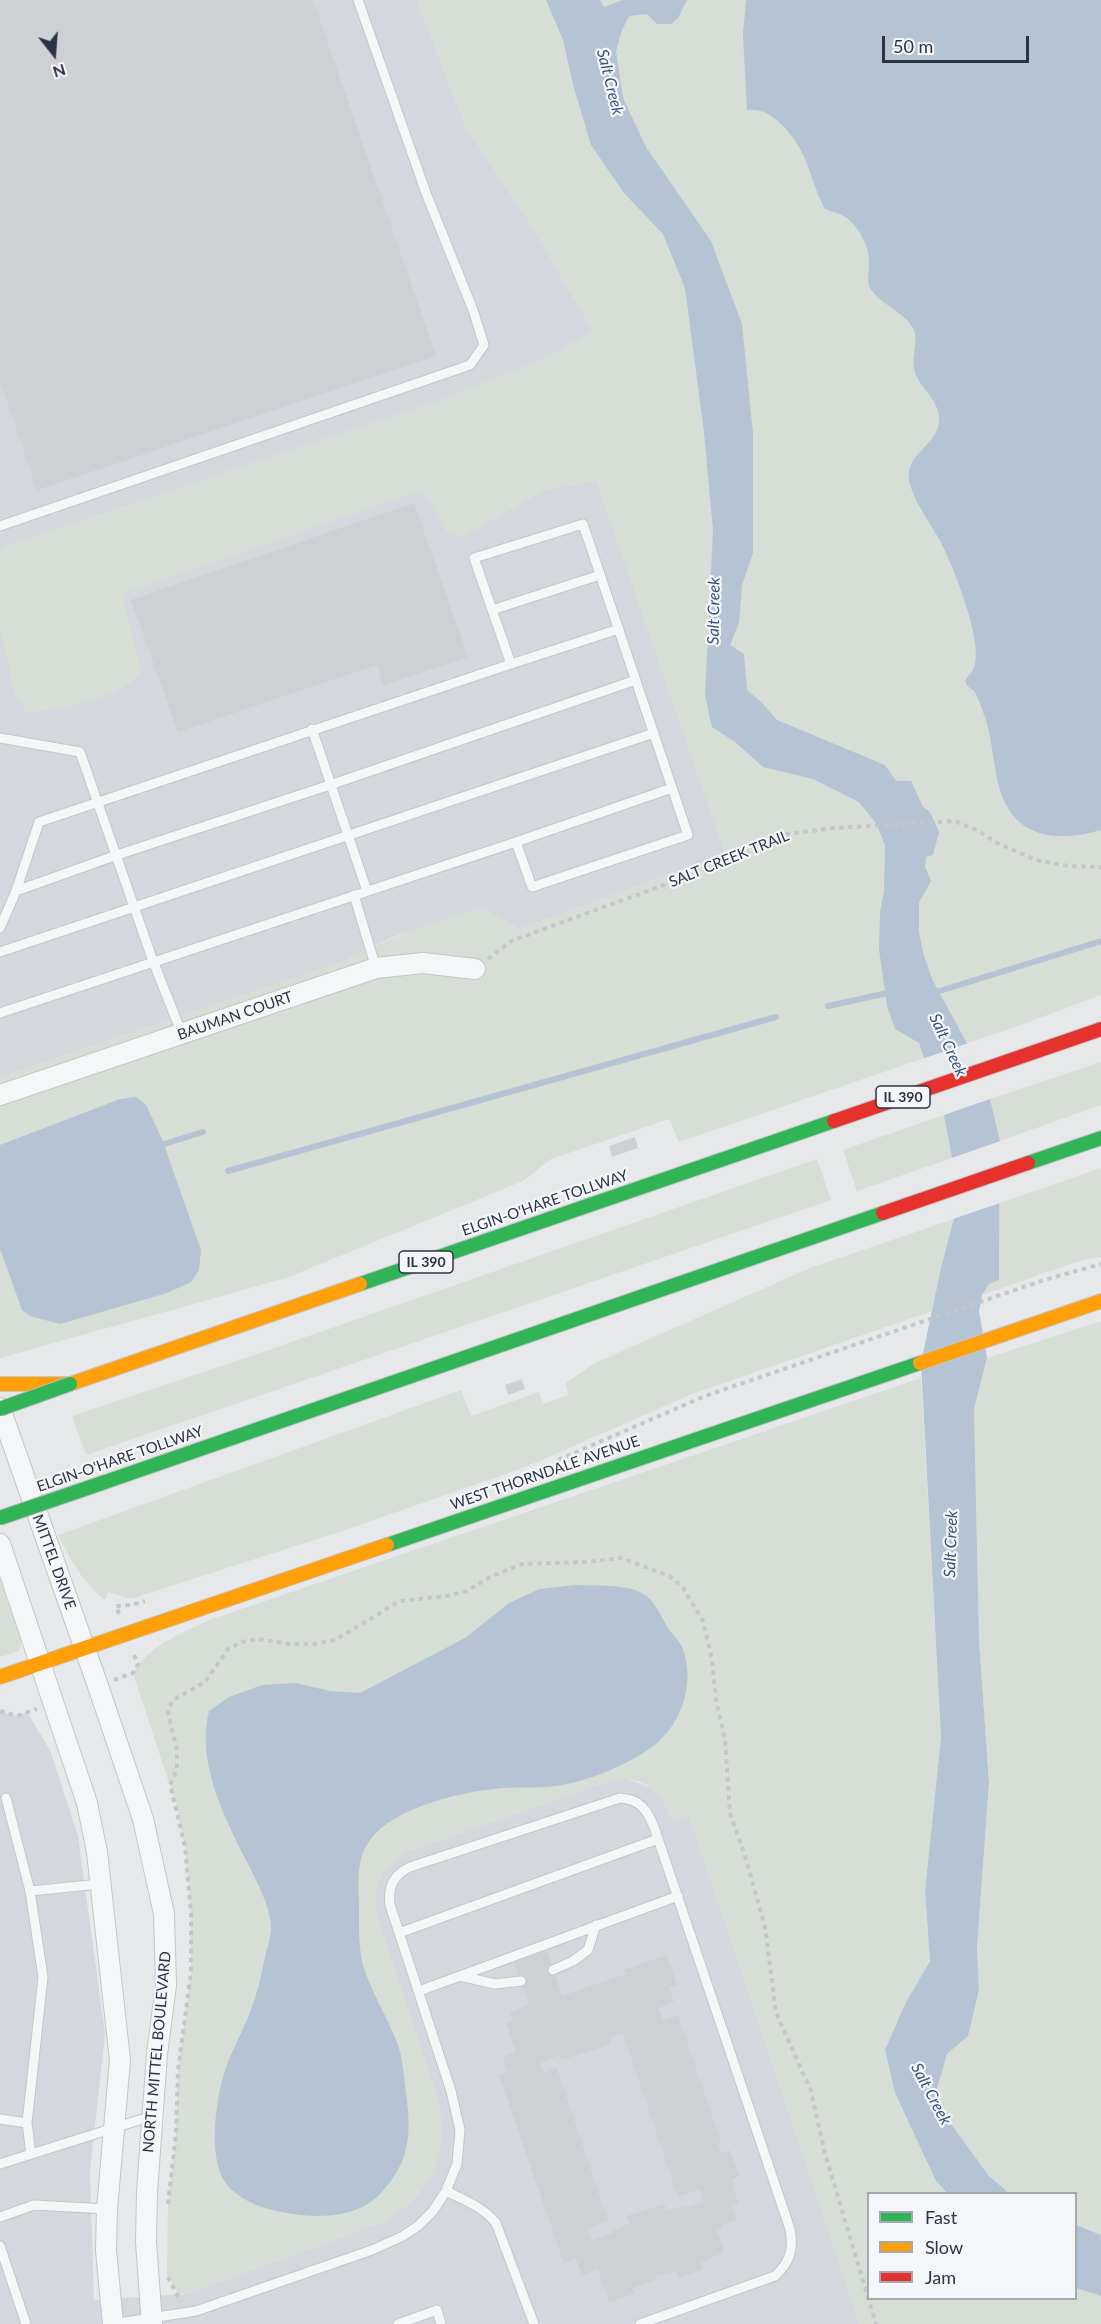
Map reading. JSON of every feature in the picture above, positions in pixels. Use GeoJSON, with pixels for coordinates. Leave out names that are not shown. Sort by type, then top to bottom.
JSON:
{"type":"FeatureCollection","features":[{"type":"Feature","properties":{"kind":"main road","name":"ELGIN-O'HARE TOLLWAY"},"geometry":{"type":"LineString","coordinates":[[0,1408],[1101,1029]]}},
{"type":"Feature","properties":{"kind":"main road","name":"ELGIN-O'HARE TOLLWAY"},"geometry":{"type":"LineString","coordinates":[[0,1518],[1101,1138]]}},
{"type":"Feature","properties":{"kind":"main road","name":"WEST THORNDALE AVENUE"},"geometry":{"type":"LineString","coordinates":[[0,1677],[1101,1301]]}},
{"type":"Feature","properties":{"kind":"main road"},"geometry":{"type":"LineString","coordinates":[[0,1384],[70,1384]]}},
{"type":"Feature","properties":{"kind":"street","name":"BAUMAN COURT"},"geometry":{"type":"LineString","coordinates":[[0,1095],[376,968],[423,963],[475,969]]}},
{"type":"Feature","properties":{"kind":"street","name":"MITTEL DRIVE"},"geometry":{"type":"LineString","coordinates":[[0,1408],[85,1648]]}},
{"type":"Feature","properties":{"kind":"street"},"geometry":{"type":"LineString","coordinates":[[0,1544],[92,1818],[119,2033],[120,2060],[107,2209],[106,2250],[113,2324]]}},
{"type":"Feature","properties":{"kind":"street","name":"NORTH MITTEL BOULEVARD"},"geometry":{"type":"LineString","coordinates":[[85,1648],[143,1819],[164,1914],[166,1984],[152,2116],[146,2242],[152,2321]]}},
{"type":"Feature","properties":{"kind":"lane"},"geometry":{"type":"LineString","coordinates":[[0,526],[470,365],[484,345],[473,310],[426,193],[358,0]]}},
{"type":"Feature","properties":{"kind":"lane"},"geometry":{"type":"LineString","coordinates":[[511,664],[474,558],[583,524],[688,834],[532,887],[516,842]]}},
{"type":"Feature","properties":{"kind":"lane"},"geometry":{"type":"LineString","coordinates":[[492,610],[600,575]]}},
{"type":"Feature","properties":{"kind":"lane"},"geometry":{"type":"LineString","coordinates":[[0,928],[16,891],[39,822],[312,729],[619,629]]}},
{"type":"Feature","properties":{"kind":"lane"},"geometry":{"type":"LineString","coordinates":[[16,891],[636,680]]}},
{"type":"Feature","properties":{"kind":"lane"},"geometry":{"type":"LineString","coordinates":[[312,729],[367,891]]}},
{"type":"Feature","properties":{"kind":"lane"},"geometry":{"type":"LineString","coordinates":[[0,952],[654,733]]}},
{"type":"Feature","properties":{"kind":"lane"},"geometry":{"type":"LineString","coordinates":[[0,738],[80,752],[153,961],[182,1034]]}},
{"type":"Feature","properties":{"kind":"lane"},"geometry":{"type":"LineString","coordinates":[[0,1013],[672,788]]}},
{"type":"Feature","properties":{"kind":"lane"},"geometry":{"type":"LineString","coordinates":[[354,895],[376,968]]}},
{"type":"Feature","properties":{"kind":"lane"},"geometry":{"type":"LineString","coordinates":[[6,1798],[30,1891],[43,1977],[27,2123],[31,2154]]}},
{"type":"Feature","properties":{"kind":"lane"},"geometry":{"type":"LineString","coordinates":[[113,2324],[152,2321],[185,2314],[389,2244],[418,2226],[433,2211],[446,2192],[457,2164],[460,2130],[452,2091],[390,1905],[389,1889],[397,1876],[410,1867],[620,1798],[637,1801],[650,1817],[790,2229],[792,2251],[782,2269],[775,2276],[640,2324]]}},
{"type":"Feature","properties":{"kind":"lane"},"geometry":{"type":"LineString","coordinates":[[399,1934],[658,1839]]}},
{"type":"Feature","properties":{"kind":"lane"},"geometry":{"type":"LineString","coordinates":[[30,1891],[100,1884]]}},
{"type":"Feature","properties":{"kind":"lane"},"geometry":{"type":"LineString","coordinates":[[419,1991],[678,1896]]}},
{"type":"Feature","properties":{"kind":"lane"},"geometry":{"type":"LineString","coordinates":[[554,1970],[573,1961],[588,1950],[596,1925]]}},
{"type":"Feature","properties":{"kind":"lane"},"geometry":{"type":"LineString","coordinates":[[460,1976],[495,1984],[521,1981]]}},
{"type":"Feature","properties":{"kind":"lane"},"geometry":{"type":"LineString","coordinates":[[0,2164],[152,2116]]}},
{"type":"Feature","properties":{"kind":"lane"},"geometry":{"type":"LineString","coordinates":[[0,2119],[27,2123]]}},
{"type":"Feature","properties":{"kind":"lane"},"geometry":{"type":"LineString","coordinates":[[446,2192],[477,2206],[489,2214],[496,2223],[534,2324]]}},
{"type":"Feature","properties":{"kind":"lane"},"geometry":{"type":"LineString","coordinates":[[0,2217],[34,2205],[107,2209]]}},
{"type":"Feature","properties":{"kind":"lane"},"geometry":{"type":"LineString","coordinates":[[0,2246],[26,2324]]}},
{"type":"Feature","properties":{"kind":"lane"},"geometry":{"type":"LineString","coordinates":[[398,2324],[437,2310],[441,2324]]}},
{"type":"Feature","properties":{"kind":"path","name":"SALT CREEK TRAIL"},"geometry":{"type":"LineString","coordinates":[[475,969],[511,940],[735,859],[786,834],[834,828],[955,821],[978,831],[996,843],[1036,860],[1068,866],[1101,867]]}},
{"type":"Feature","properties":{"kind":"path"},"geometry":{"type":"LineString","coordinates":[[549,1464],[676,1408],[1044,1280],[1101,1264]]}},
{"type":"Feature","properties":{"kind":"path"},"geometry":{"type":"LineString","coordinates":[[168,2210],[176,2133],[178,2070],[191,1960],[191,1914],[185,1846],[170,1785],[177,1769],[177,1750],[168,1713],[172,1701],[205,1682],[228,1649],[242,1642],[258,1639],[289,1644],[314,1644],[334,1640],[400,1601],[447,1596],[466,1591],[488,1578],[522,1564],[586,1562],[621,1558],[669,1576],[682,1586],[703,1621],[725,1740],[730,1813],[747,1862],[765,1927],[776,2013],[811,2091],[825,2154],[867,2294]]}},
{"type":"Feature","properties":{"kind":"path"},"geometry":{"type":"LineString","coordinates":[[116,1606],[131,1605],[154,1598]]}},
{"type":"Feature","properties":{"kind":"path"},"geometry":{"type":"LineString","coordinates":[[133,1673],[138,1664]]}},
{"type":"Feature","properties":{"kind":"path"},"geometry":{"type":"LineString","coordinates":[[0,1711],[16,1716],[27,1712]]}},
{"type":"Feature","properties":{"kind":"path"},"geometry":{"type":"LineString","coordinates":[[167,2275],[179,2295],[185,2314]]}},
{"type":"Feature","properties":{"kind":"path"},"geometry":{"type":"LineString","coordinates":[[869,2300],[876,2324]]}},
{"type":"Feature","properties":{"kind":"shaded area"},"geometry":{"type":"Polygon","coordinates":[[[0,0],[417,0],[466,127],[529,221],[593,331],[655,647],[725,854],[520,929],[481,908],[390,938],[342,962],[0,1077],[0,0]]]}},
{"type":"Feature","properties":{"kind":"shaded area"},"geometry":{"type":"Polygon","coordinates":[[[417,0],[1101,0],[1101,995],[1015,1027],[679,1142],[669,1119],[551,1159],[523,1181],[286,1278],[0,1358],[0,1077],[342,962],[410,931],[463,913],[481,908],[520,929],[725,854],[596,481],[544,491],[462,537],[447,534],[429,499],[420,491],[122,594],[142,672],[131,682],[104,697],[57,709],[27,712],[15,694],[0,629],[0,550],[14,543],[451,396],[551,355],[593,331],[529,221],[466,127],[417,0]]]}},
{"type":"Feature","properties":{"kind":"shaded area"},"geometry":{"type":"Polygon","coordinates":[[[1101,1062],[1101,1105],[1000,1141],[990,1099],[1101,1062]]]}},
{"type":"Feature","properties":{"kind":"shaded area"},"geometry":{"type":"Polygon","coordinates":[[[944,1115],[952,1158],[857,1191],[843,1150],[944,1115]]]}},
{"type":"Feature","properties":{"kind":"shaded area"},"geometry":{"type":"Polygon","coordinates":[[[817,1159],[831,1200],[86,1455],[72,1416],[817,1159]]]}},
{"type":"Feature","properties":{"kind":"shaded area"},"geometry":{"type":"Polygon","coordinates":[[[1101,1168],[1101,1257],[1079,1261],[982,1295],[989,1284],[999,1280],[1000,1203],[1101,1168]]]}},
{"type":"Feature","properties":{"kind":"shaded area"},"geometry":{"type":"Polygon","coordinates":[[[954,1219],[932,1311],[692,1394],[528,1466],[348,1529],[131,1599],[108,1592],[105,1600],[97,1593],[78,1570],[58,1535],[461,1390],[471,1416],[539,1392],[543,1404],[568,1395],[566,1383],[593,1364],[810,1268],[954,1219]]]}},
{"type":"Feature","properties":{"kind":"shaded area"},"geometry":{"type":"Polygon","coordinates":[[[1101,1321],[1101,2235],[1077,2225],[1077,2192],[1008,2192],[989,2176],[946,2117],[937,2089],[947,2054],[968,2036],[979,1990],[977,1948],[989,1783],[979,1639],[974,1409],[987,1358],[1101,1321]]]}},
{"type":"Feature","properties":{"kind":"shaded area"},"geometry":{"type":"Polygon","coordinates":[[[921,1378],[941,1737],[925,1891],[930,1961],[905,2004],[885,2050],[895,2093],[936,2181],[946,2192],[867,2192],[867,2300],[1077,2300],[1077,2288],[1101,2296],[1101,2324],[860,2324],[689,1816],[672,1821],[662,1801],[649,1787],[640,1782],[620,1779],[406,1852],[389,1865],[377,1887],[377,1916],[438,2100],[442,2128],[439,2156],[430,2181],[410,2204],[380,2223],[179,2295],[167,2275],[168,2200],[176,2133],[178,2070],[191,1972],[191,1914],[185,1846],[175,1801],[133,1673],[148,1655],[167,1641],[209,1620],[921,1378]]]}},
{"type":"Feature","properties":{"kind":"shaded area"},"geometry":{"type":"Polygon","coordinates":[[[0,1579],[22,1640],[19,1651],[0,1657],[0,1579]]]}},
{"type":"Feature","properties":{"kind":"shaded area"},"geometry":{"type":"Polygon","coordinates":[[[0,1711],[16,1716],[27,1712],[50,1750],[78,1836],[105,2034],[90,2171],[94,2300],[186,2294],[380,2223],[410,2204],[439,2156],[442,2128],[438,2100],[377,1916],[375,1900],[377,1884],[383,1872],[391,1861],[406,1852],[609,1781],[624,1778],[649,1787],[661,1796],[672,1820],[689,1815],[860,2324],[0,2324],[0,1711]]]}},
{"type":"Feature","properties":{"kind":"water","name":"Salt Creek"},"geometry":{"type":"Polygon","coordinates":[[[546,0],[600,0],[604,7],[623,0],[687,0],[678,18],[671,24],[657,24],[647,14],[629,16],[616,51],[623,98],[646,147],[711,241],[742,324],[753,434],[753,553],[742,585],[739,623],[730,645],[744,654],[747,690],[777,720],[885,765],[896,781],[911,781],[923,807],[930,812],[939,832],[933,855],[926,857],[925,867],[931,881],[919,903],[919,932],[932,979],[975,1058],[990,1099],[1000,1141],[999,1280],[989,1284],[982,1295],[979,1311],[987,1358],[974,1409],[979,1639],[989,1783],[977,1948],[979,1990],[968,2036],[947,2054],[937,2089],[946,2117],[989,2176],[1008,2192],[946,2192],[936,2181],[895,2093],[885,2050],[905,2004],[930,1961],[925,1891],[941,1737],[921,1363],[941,1268],[957,1207],[952,1158],[944,1115],[919,1043],[895,1029],[887,1006],[879,949],[885,845],[876,823],[859,802],[813,779],[763,767],[735,742],[712,727],[705,696],[713,530],[704,432],[685,288],[663,234],[624,193],[591,145],[563,40],[546,0]]]}},
{"type":"Feature","properties":{"kind":"water"},"geometry":{"type":"Polygon","coordinates":[[[746,0],[1101,0],[1101,830],[1071,836],[1042,834],[1029,829],[1018,820],[1008,809],[1001,793],[985,717],[974,691],[967,686],[965,681],[975,665],[976,653],[965,602],[945,551],[911,487],[909,475],[911,466],[933,437],[939,420],[936,405],[919,381],[914,368],[915,332],[903,317],[870,288],[867,248],[861,235],[853,223],[842,215],[825,209],[797,143],[790,133],[769,115],[757,110],[747,110],[743,35],[746,0]]]}},
{"type":"Feature","properties":{"kind":"water"},"geometry":{"type":"Polygon","coordinates":[[[136,1097],[146,1105],[162,1139],[201,1250],[199,1270],[191,1282],[167,1293],[60,1324],[30,1316],[22,1310],[0,1249],[0,1145],[120,1099],[136,1097]]]}},
{"type":"Feature","properties":{"kind":"water"},"geometry":{"type":"Polygon","coordinates":[[[575,1585],[615,1586],[631,1589],[644,1594],[652,1602],[681,1644],[686,1660],[687,1688],[678,1715],[671,1727],[652,1747],[606,1772],[556,1786],[493,1789],[461,1794],[426,1804],[393,1820],[370,1840],[359,1869],[360,1950],[367,1976],[394,2035],[401,2057],[409,2122],[403,2160],[379,2195],[367,2204],[340,2214],[309,2216],[294,2214],[248,2201],[228,2186],[220,2172],[215,2147],[216,2118],[224,2073],[250,2014],[258,1988],[270,1938],[271,1921],[263,1895],[214,1789],[206,1750],[209,1711],[229,1697],[262,1685],[295,1683],[330,1691],[360,1693],[465,1638],[509,1603],[540,1589],[575,1585]]]}},
{"type":"Feature","properties":{"kind":"water"},"geometry":{"type":"Polygon","coordinates":[[[1077,2225],[1101,2235],[1101,2296],[1077,2288],[1077,2225]]]}},
{"type":"Feature","properties":{"kind":"pier"},"geometry":{"type":"Polygon","coordinates":[[[969,1043],[978,1057],[993,1098],[941,1116],[922,1059],[969,1043]]]}},
{"type":"Feature","properties":{"kind":"pier"},"geometry":{"type":"Polygon","coordinates":[[[1003,1140],[1003,1202],[950,1220],[954,1207],[949,1159],[1003,1140]]]}},
{"type":"Feature","properties":{"kind":"building"},"geometry":{"type":"Polygon","coordinates":[[[0,0],[313,0],[436,356],[37,490],[0,380],[0,0]]]}},
{"type":"Feature","properties":{"kind":"building"},"geometry":{"type":"Polygon","coordinates":[[[414,503],[468,657],[383,685],[377,665],[178,732],[131,600],[414,503]]]}},
{"type":"Feature","properties":{"kind":"building"},"geometry":{"type":"Polygon","coordinates":[[[635,1137],[638,1148],[612,1157],[609,1146],[635,1137]]]}},
{"type":"Feature","properties":{"kind":"building"},"geometry":{"type":"Polygon","coordinates":[[[522,1379],[525,1389],[508,1395],[505,1385],[522,1379]]]}},
{"type":"Feature","properties":{"kind":"building"},"geometry":{"type":"Polygon","coordinates":[[[547,1951],[562,1996],[626,1974],[624,1970],[667,1955],[677,1985],[669,1987],[674,2002],[659,2008],[663,2020],[678,2015],[721,2143],[718,2144],[721,2153],[730,2150],[739,2176],[732,2179],[738,2203],[731,2205],[736,2220],[722,2225],[723,2228],[717,2230],[724,2252],[701,2263],[703,2269],[679,2278],[676,2271],[655,2276],[656,2280],[633,2288],[635,2293],[609,2302],[598,2269],[582,2275],[576,2259],[564,2263],[499,2075],[508,2072],[503,2057],[516,2052],[506,2023],[512,2020],[510,2012],[529,2005],[514,1962],[547,1951]],[[623,2033],[609,2038],[611,2044],[561,2060],[560,2055],[540,2062],[544,2073],[557,2068],[608,2221],[587,2228],[591,2241],[613,2233],[630,2223],[627,2216],[664,2204],[667,2210],[684,2206],[685,2208],[704,2202],[700,2189],[678,2197],[623,2033]]]}},
{"type":"Feature","properties":{"kind":"waterway"},"geometry":{"type":"LineString","coordinates":[[933,993],[1101,941]]}},
{"type":"Feature","properties":{"kind":"waterway"},"geometry":{"type":"LineString","coordinates":[[828,1006],[892,992]]}},
{"type":"Feature","properties":{"kind":"waterway"},"geometry":{"type":"LineString","coordinates":[[228,1171],[776,1017]]}},
{"type":"Feature","properties":{"kind":"waterway"},"geometry":{"type":"LineString","coordinates":[[164,1144],[203,1132]]}},
{"type":"Feature","properties":{"kind":"traffic: fast"},"geometry":{"type":"LineString","coordinates":[[360,1284],[834,1121]]}},
{"type":"Feature","properties":{"kind":"traffic: fast"},"geometry":{"type":"LineString","coordinates":[[1028,1163],[1101,1138]]}},
{"type":"Feature","properties":{"kind":"traffic: fast"},"geometry":{"type":"LineString","coordinates":[[105,1482],[883,1213]]}},
{"type":"Feature","properties":{"kind":"traffic: fast"},"geometry":{"type":"LineString","coordinates":[[387,1545],[920,1363]]}},
{"type":"Feature","properties":{"kind":"traffic: fast"},"geometry":{"type":"LineString","coordinates":[[0,1409],[70,1384]]}},
{"type":"Feature","properties":{"kind":"traffic: fast"},"geometry":{"type":"LineString","coordinates":[[0,1518],[105,1482]]}},
{"type":"Feature","properties":{"kind":"traffic: slow"},"geometry":{"type":"LineString","coordinates":[[0,1384],[70,1384],[360,1284]]}},
{"type":"Feature","properties":{"kind":"traffic: slow"},"geometry":{"type":"LineString","coordinates":[[920,1363],[1101,1301]]}},
{"type":"Feature","properties":{"kind":"traffic: slow"},"geometry":{"type":"LineString","coordinates":[[0,1677],[387,1545]]}},
{"type":"Feature","properties":{"kind":"traffic: jam"},"geometry":{"type":"LineString","coordinates":[[834,1121],[1101,1029]]}},
{"type":"Feature","properties":{"kind":"traffic: jam"},"geometry":{"type":"LineString","coordinates":[[883,1213],[1028,1163]]}}]}
